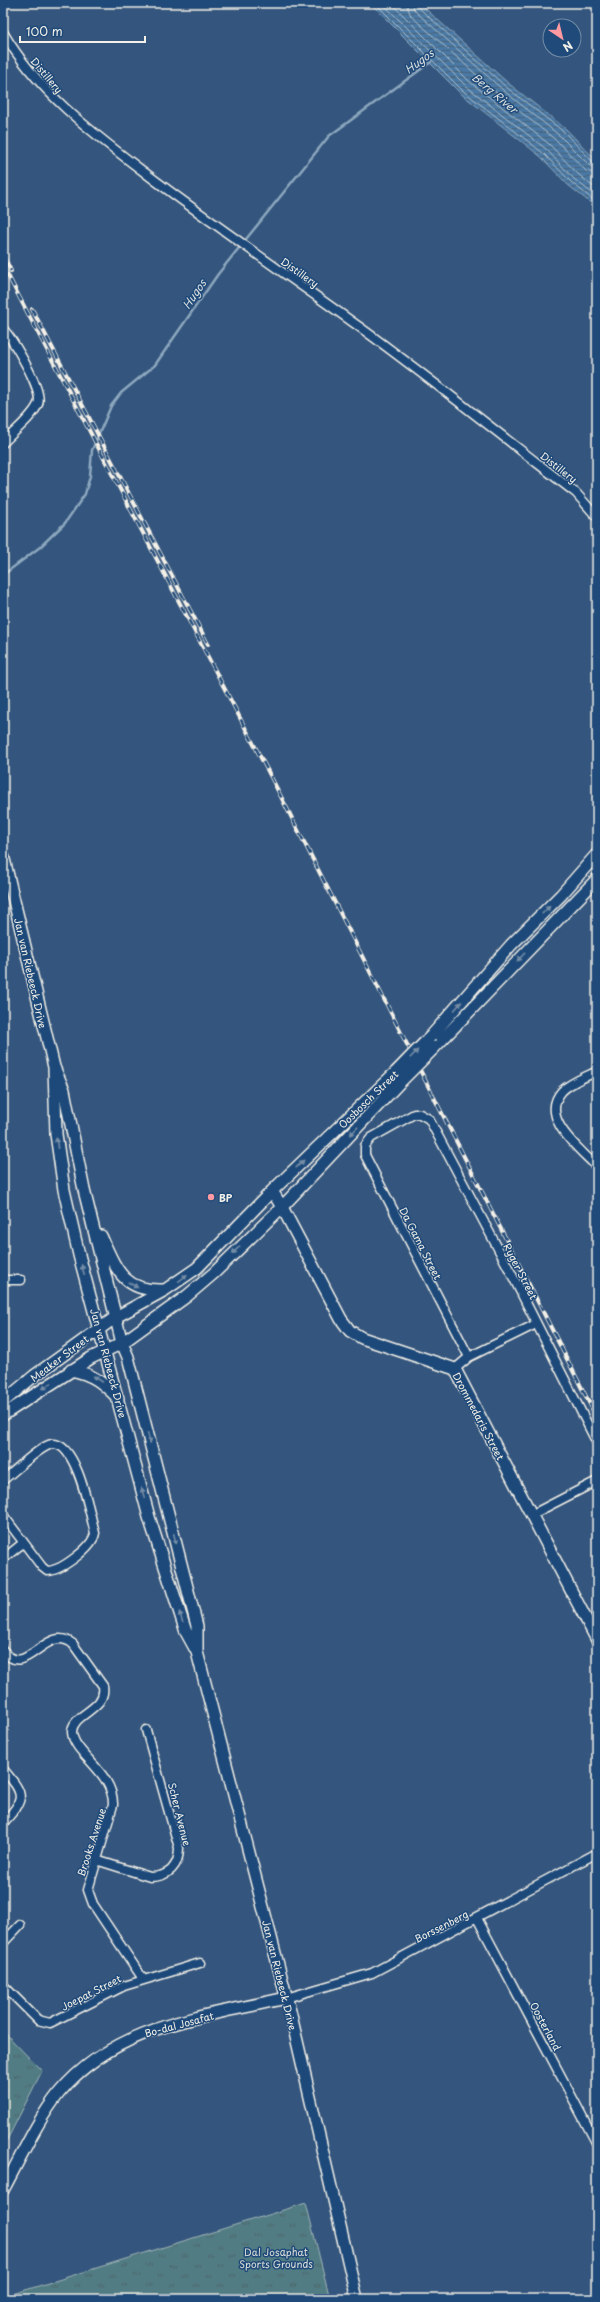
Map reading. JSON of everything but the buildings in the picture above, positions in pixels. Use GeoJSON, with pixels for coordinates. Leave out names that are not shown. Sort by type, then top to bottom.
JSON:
{"type":"FeatureCollection","features":[{"type":"Feature","properties":{"kind":"main road","name":"Jan van Riebeeck Drive"},"geometry":{"type":"LineString","coordinates":[[3,855],[6,875],[54,1067],[64,1090],[84,1190],[122,1343],[128,1357],[197,1626],[197,1652]]}},
{"type":"Feature","properties":{"kind":"main road","name":"Oosbosch Street"},"geometry":{"type":"LineString","coordinates":[[122,1343],[159,1318],[203,1282],[282,1207],[398,1077],[432,1035],[511,945],[561,895],[596,856]]}},
{"type":"Feature","properties":{"kind":"main road","name":"Oosbosch Street"},"geometry":{"type":"LineString","coordinates":[[116,1316],[165,1290],[197,1268],[272,1191],[398,1077],[435,1047],[597,879]]}},
{"type":"Feature","properties":{"kind":"main road","name":"Jan van Riebeeck Drive"},"geometry":{"type":"LineString","coordinates":[[54,1067],[56,1134],[64,1190],[149,1517],[186,1632],[197,1652],[286,1998],[357,2299]]}},
{"type":"Feature","properties":{"kind":"main road"},"geometry":{"type":"LineString","coordinates":[[84,1190],[101,1236],[123,1277],[137,1288],[165,1290]]}},
{"type":"Feature","properties":{"kind":"main road","name":"Drommedaris Street"},"geometry":{"type":"LineString","coordinates":[[272,1191],[282,1207],[341,1319],[350,1331],[362,1338],[455,1369],[597,1640]]}},
{"type":"Feature","properties":{"kind":"main road","name":"Meaker Street"},"geometry":{"type":"LineString","coordinates":[[3,1402],[116,1316]]}},
{"type":"Feature","properties":{"kind":"main road","name":"Meaker Street"},"geometry":{"type":"LineString","coordinates":[[3,1415],[71,1370],[122,1343]]}},
{"type":"Feature","properties":{"kind":"main road"},"geometry":{"type":"LineString","coordinates":[[71,1370],[87,1373],[101,1380],[118,1398]]}},
{"type":"Feature","properties":{"kind":"main road","name":"Bo-dal Josafat"},"geometry":{"type":"LineString","coordinates":[[3,2190],[51,2105],[78,2073],[97,2057],[124,2041],[162,2027],[286,1998]]}},
{"type":"Feature","properties":{"kind":"street","name":"Distillery"},"geometry":{"type":"LineString","coordinates":[[3,32],[33,76],[57,102],[115,150],[241,243],[362,329],[576,493],[597,517]]}},
{"type":"Feature","properties":{"kind":"street"},"geometry":{"type":"LineString","coordinates":[[3,329],[37,387],[40,399],[34,410],[3,443]]}},
{"type":"Feature","properties":{"kind":"street"},"geometry":{"type":"LineString","coordinates":[[597,1071],[563,1090],[554,1107],[555,1116],[559,1126],[597,1167]]}},
{"type":"Feature","properties":{"kind":"street","name":"Ryger Street"},"geometry":{"type":"LineString","coordinates":[[371,1138],[414,1114],[420,1114],[429,1119],[597,1443]]}},
{"type":"Feature","properties":{"kind":"street","name":"Da Gama Street"},"geometry":{"type":"LineString","coordinates":[[371,1138],[365,1146],[365,1155],[468,1357]]}},
{"type":"Feature","properties":{"kind":"street"},"geometry":{"type":"LineString","coordinates":[[3,1280],[21,1280]]}},
{"type":"Feature","properties":{"kind":"street"},"geometry":{"type":"LineString","coordinates":[[455,1369],[468,1357],[536,1324]]}},
{"type":"Feature","properties":{"kind":"street"},"geometry":{"type":"LineString","coordinates":[[3,1480],[47,1446],[53,1444],[64,1449],[78,1471],[95,1533],[91,1544],[53,1571],[47,1571],[42,1567],[3,1516]]}},
{"type":"Feature","properties":{"kind":"street"},"geometry":{"type":"LineString","coordinates":[[531,1515],[597,1481]]}},
{"type":"Feature","properties":{"kind":"street"},"geometry":{"type":"LineString","coordinates":[[3,1559],[23,1543]]}},
{"type":"Feature","properties":{"kind":"street","name":"Brooks Avenue"},"geometry":{"type":"LineString","coordinates":[[3,1650],[12,1659],[19,1660],[26,1658],[50,1640],[60,1638],[67,1640],[73,1644],[103,1686],[104,1692],[98,1703],[75,1723],[72,1730],[77,1744],[104,1778],[113,1795],[113,1805],[88,1883],[90,1898],[143,1979]]}},
{"type":"Feature","properties":{"kind":"street","name":"Scher Avenue"},"geometry":{"type":"LineString","coordinates":[[96,1860],[150,1877],[159,1877],[176,1866],[179,1858],[179,1848],[146,1730]]}},
{"type":"Feature","properties":{"kind":"street"},"geometry":{"type":"LineString","coordinates":[[3,1769],[21,1793],[21,1800],[17,1807],[3,1823]]}},
{"type":"Feature","properties":{"kind":"street","name":"Borssenberg"},"geometry":{"type":"LineString","coordinates":[[286,1998],[372,1973],[597,1853]]}},
{"type":"Feature","properties":{"kind":"street","name":"Oosterland"},"geometry":{"type":"LineString","coordinates":[[477,1918],[597,2144]]}},
{"type":"Feature","properties":{"kind":"street"},"geometry":{"type":"LineString","coordinates":[[3,1943],[20,1925]]}},
{"type":"Feature","properties":{"kind":"street","name":"Joepat Street"},"geometry":{"type":"LineString","coordinates":[[3,1985],[38,2020],[50,2023],[108,1993],[143,1979],[200,1963]]}},
{"type":"Feature","properties":{"kind":"green space"},"geometry":{"type":"Polygon","coordinates":[[[3,2031],[42,2071],[3,2148],[3,2031]]]}},
{"type":"Feature","properties":{"kind":"green space","name":"Dal Josaphat Sports Grounds"},"geometry":{"type":"Polygon","coordinates":[[[306,2203],[330,2299],[3,2299],[3,2297],[306,2203]]]}},
{"type":"Feature","properties":{"kind":"water","name":"Berg River"},"geometry":{"type":"Polygon","coordinates":[[[370,3],[419,3],[508,83],[566,129],[597,161],[597,208],[568,185],[540,156],[460,93],[370,3]]]}},
{"type":"Feature","properties":{"kind":"waterway","name":"Hugos"},"geometry":{"type":"LineString","coordinates":[[3,575],[40,547],[65,523],[85,494],[90,476],[92,450],[111,406],[121,393],[155,365],[218,274],[329,136],[431,62]]}},
{"type":"Feature","properties":{"kind":"railway"},"geometry":{"type":"LineString","coordinates":[[3,255],[11,271]]}},
{"type":"Feature","properties":{"kind":"railway"},"geometry":{"type":"LineString","coordinates":[[3,266],[272,779],[597,1418]]}},
{"type":"Feature","properties":{"kind":"railway"},"geometry":{"type":"LineString","coordinates":[[32,309],[208,644]]}},
{"type":"Feature","properties":{"kind":"place","name":"BP"},"geometry":{"type":"Point","coordinates":[211,1197]}}]}
